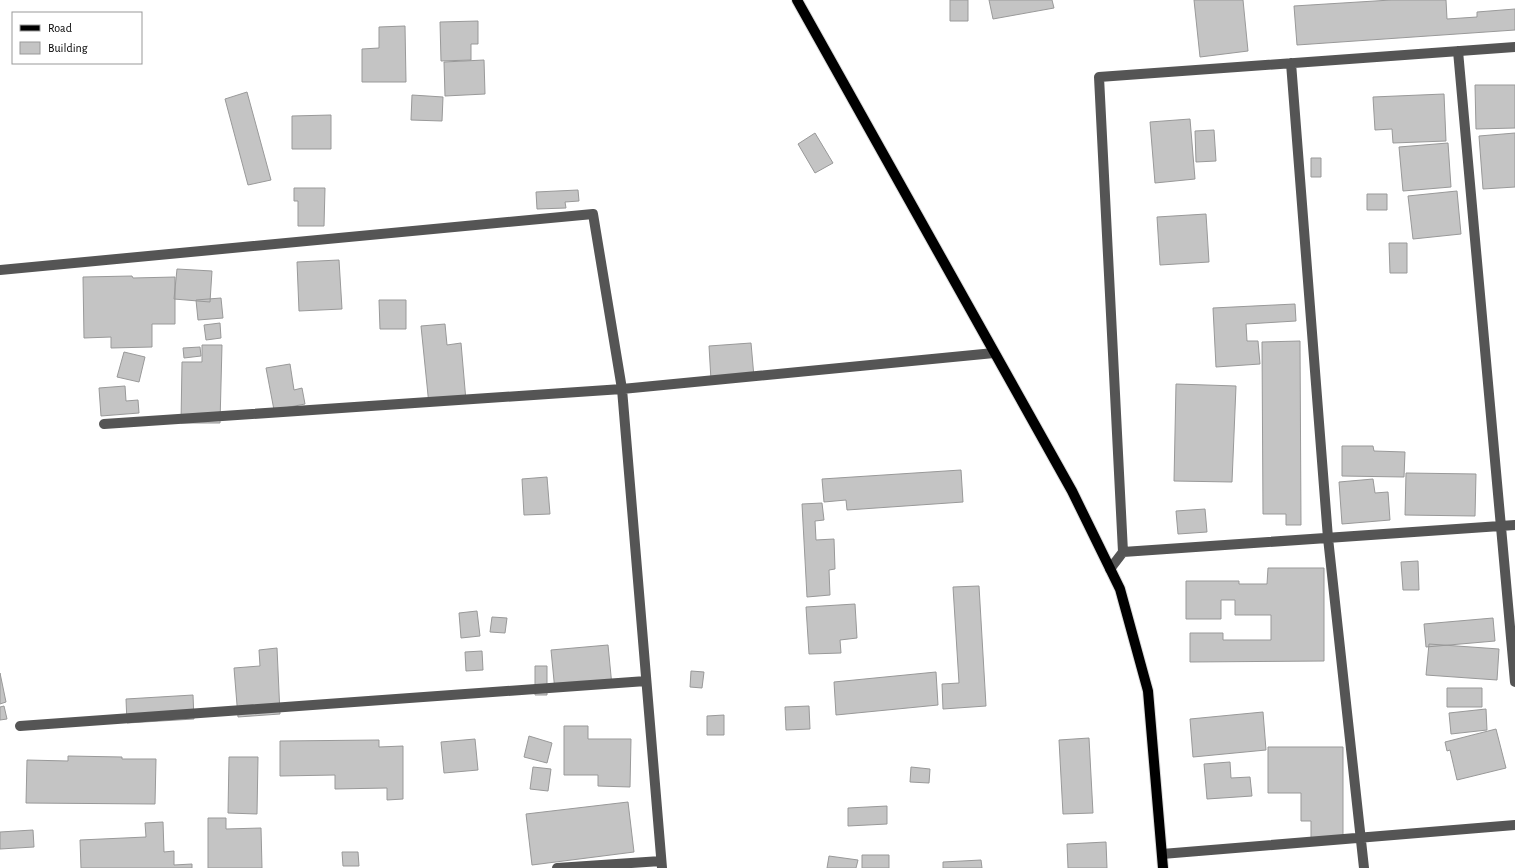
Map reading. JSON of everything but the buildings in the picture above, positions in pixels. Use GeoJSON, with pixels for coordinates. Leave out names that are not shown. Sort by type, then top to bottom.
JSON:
{"type":"FeatureCollection","features":[{"type":"Feature","properties":{"kind":"main road"},"geometry":{"type":"LineString","coordinates":[[797,0],[1072,491],[1120,589],[1148,691],[1163,868]]}},
{"type":"Feature","properties":{"kind":"street"},"geometry":{"type":"LineString","coordinates":[[1110,569],[1123,552],[1099,77],[1515,47]]}},
{"type":"Feature","properties":{"kind":"street"},"geometry":{"type":"LineString","coordinates":[[1458,51],[1515,682]]}},
{"type":"Feature","properties":{"kind":"street"},"geometry":{"type":"LineString","coordinates":[[1291,63],[1328,538],[1364,868]]}},
{"type":"Feature","properties":{"kind":"street"},"geometry":{"type":"LineString","coordinates":[[0,270],[593,214],[622,389],[661,864],[557,868]]}},
{"type":"Feature","properties":{"kind":"street"},"geometry":{"type":"LineString","coordinates":[[104,424],[622,389],[994,353]]}},
{"type":"Feature","properties":{"kind":"street"},"geometry":{"type":"LineString","coordinates":[[1123,552],[1515,524]]}},
{"type":"Feature","properties":{"kind":"street"},"geometry":{"type":"LineString","coordinates":[[20,726],[646,681]]}},
{"type":"Feature","properties":{"kind":"street"},"geometry":{"type":"LineString","coordinates":[[1162,854],[1515,826]]}}]}
